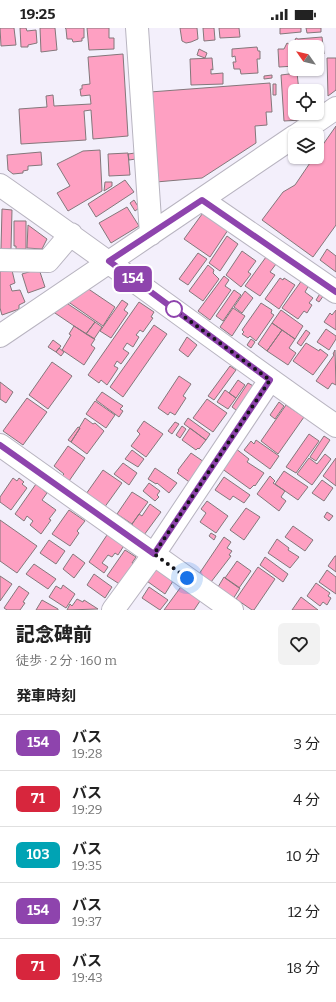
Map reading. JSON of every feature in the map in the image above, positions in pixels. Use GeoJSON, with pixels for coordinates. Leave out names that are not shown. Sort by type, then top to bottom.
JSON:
{"type":"FeatureCollection","features":[{"type":"Feature","properties":{"kind":"street"},"geometry":{"type":"LineString","coordinates":[[137,28],[151,234]]}},
{"type":"Feature","properties":{"kind":"street"},"geometry":{"type":"LineString","coordinates":[[307,128],[336,108]]}},
{"type":"Feature","properties":{"kind":"street"},"geometry":{"type":"LineString","coordinates":[[0,336],[288,141]]}},
{"type":"Feature","properties":{"kind":"street"},"geometry":{"type":"LineString","coordinates":[[0,185],[109,261],[270,380],[336,426]]}},
{"type":"Feature","properties":{"kind":"street"},"geometry":{"type":"LineString","coordinates":[[202,200],[336,292]]}},
{"type":"Feature","properties":{"kind":"street"},"geometry":{"type":"LineString","coordinates":[[48,261],[71,234]]}},
{"type":"Feature","properties":{"kind":"street"},"geometry":{"type":"LineString","coordinates":[[0,260],[48,261]]}},
{"type":"Feature","properties":{"kind":"street"},"geometry":{"type":"LineString","coordinates":[[48,261],[62,293]]}},
{"type":"Feature","properties":{"kind":"street"},"geometry":{"type":"LineString","coordinates":[[113,610],[154,554],[270,380]]}},
{"type":"Feature","properties":{"kind":"street"},"geometry":{"type":"LineString","coordinates":[[0,445],[232,610]]}},
{"type":"Feature","properties":{"kind":"building"},"geometry":{"type":"Polygon","coordinates":[[[0,28],[14,28],[16,45],[1,46],[0,28]]]}},
{"type":"Feature","properties":{"kind":"building"},"geometry":{"type":"Polygon","coordinates":[[[20,28],[26,28],[27,31],[36,30],[37,43],[28,45],[28,47],[21,47],[20,28]]]}},
{"type":"Feature","properties":{"kind":"building"},"geometry":{"type":"Polygon","coordinates":[[[40,28],[55,28],[57,50],[41,52],[40,28]]]}},
{"type":"Feature","properties":{"kind":"building"},"geometry":{"type":"Polygon","coordinates":[[[65,28],[84,28],[84,38],[82,38],[82,41],[73,42],[72,39],[67,39],[65,28]]]}},
{"type":"Feature","properties":{"kind":"building"},"geometry":{"type":"Polygon","coordinates":[[[87,28],[109,28],[109,38],[114,38],[114,49],[89,50],[87,28]]]}},
{"type":"Feature","properties":{"kind":"building"},"geometry":{"type":"Polygon","coordinates":[[[180,28],[197,28],[198,39],[186,43],[182,41],[180,28]]]}},
{"type":"Feature","properties":{"kind":"building"},"geometry":{"type":"Polygon","coordinates":[[[203,28],[214,28],[215,40],[204,41],[203,28]]]}},
{"type":"Feature","properties":{"kind":"building"},"geometry":{"type":"Polygon","coordinates":[[[219,28],[239,28],[240,37],[220,38],[219,28]]]}},
{"type":"Feature","properties":{"kind":"building"},"geometry":{"type":"Polygon","coordinates":[[[280,28],[301,28],[301,32],[280,34],[280,28]]]}},
{"type":"Feature","properties":{"kind":"building"},"geometry":{"type":"Polygon","coordinates":[[[306,28],[321,28],[321,32],[307,33],[306,28]]]}},
{"type":"Feature","properties":{"kind":"building"},"geometry":{"type":"Polygon","coordinates":[[[322,37],[322,40],[295,40],[296,38],[322,37]]]}},
{"type":"Feature","properties":{"kind":"building"},"geometry":{"type":"Polygon","coordinates":[[[287,43],[288,66],[279,67],[278,49],[284,49],[287,43]]]}},
{"type":"Feature","properties":{"kind":"building"},"geometry":{"type":"Polygon","coordinates":[[[257,47],[258,51],[260,51],[260,59],[257,59],[258,73],[241,74],[240,69],[234,69],[233,62],[236,62],[235,56],[232,57],[232,49],[257,47]]]}},
{"type":"Feature","properties":{"kind":"building"},"geometry":{"type":"Polygon","coordinates":[[[199,49],[207,53],[205,58],[197,55],[199,49]]]}},
{"type":"Feature","properties":{"kind":"building"},"geometry":{"type":"Polygon","coordinates":[[[123,54],[128,136],[93,139],[91,110],[84,111],[86,140],[21,144],[19,109],[47,107],[46,96],[53,95],[54,106],[91,104],[90,95],[81,96],[80,89],[82,89],[82,85],[90,84],[88,57],[123,54]]]}},
{"type":"Feature","properties":{"kind":"building"},"geometry":{"type":"Polygon","coordinates":[[[212,58],[213,70],[211,69],[211,74],[223,73],[223,84],[191,85],[190,59],[212,58]]]}},
{"type":"Feature","properties":{"kind":"building"},"geometry":{"type":"Polygon","coordinates":[[[327,58],[336,58],[336,90],[328,96],[327,58]]]}},
{"type":"Feature","properties":{"kind":"building"},"geometry":{"type":"Polygon","coordinates":[[[288,74],[288,76],[297,76],[298,84],[288,84],[288,120],[301,120],[284,121],[281,75],[288,74]]]}},
{"type":"Feature","properties":{"kind":"building"},"geometry":{"type":"Polygon","coordinates":[[[272,75],[272,78],[264,79],[264,76],[272,75]]]}},
{"type":"Feature","properties":{"kind":"building"},"geometry":{"type":"Polygon","coordinates":[[[270,83],[272,112],[266,112],[267,125],[255,126],[256,143],[202,178],[156,182],[150,92],[270,83]]]}},
{"type":"Feature","properties":{"kind":"building"},"geometry":{"type":"Polygon","coordinates":[[[273,84],[276,84],[276,95],[273,95],[273,84]]]}},
{"type":"Feature","properties":{"kind":"building"},"geometry":{"type":"Polygon","coordinates":[[[336,126],[336,225],[313,257],[262,220],[283,192],[295,185],[309,164],[324,164],[324,143],[336,126]]]}},
{"type":"Feature","properties":{"kind":"building"},"geometry":{"type":"Polygon","coordinates":[[[100,150],[102,191],[68,211],[57,193],[70,186],[57,164],[83,151],[100,150]]]}},
{"type":"Feature","properties":{"kind":"building"},"geometry":{"type":"Polygon","coordinates":[[[41,152],[42,165],[28,166],[28,170],[23,171],[23,173],[13,174],[8,170],[7,155],[41,152]]]}},
{"type":"Feature","properties":{"kind":"building"},"geometry":{"type":"Polygon","coordinates":[[[128,153],[130,175],[109,176],[108,154],[128,153]]]}},
{"type":"Feature","properties":{"kind":"building"},"geometry":{"type":"Polygon","coordinates":[[[135,153],[136,159],[129,160],[128,154],[135,153]]]}},
{"type":"Feature","properties":{"kind":"building"},"geometry":{"type":"Polygon","coordinates":[[[125,180],[134,192],[96,217],[88,204],[125,180]]]}},
{"type":"Feature","properties":{"kind":"building"},"geometry":{"type":"Polygon","coordinates":[[[105,182],[112,182],[112,186],[104,191],[105,182]]]}},
{"type":"Feature","properties":{"kind":"building"},"geometry":{"type":"Polygon","coordinates":[[[134,200],[139,208],[135,211],[130,203],[134,200]]]}},
{"type":"Feature","properties":{"kind":"building"},"geometry":{"type":"Polygon","coordinates":[[[127,207],[139,226],[111,243],[99,223],[127,207]]]}},
{"type":"Feature","properties":{"kind":"building"},"geometry":{"type":"Polygon","coordinates":[[[2,209],[12,210],[11,249],[1,249],[2,209]]]}},
{"type":"Feature","properties":{"kind":"building"},"geometry":{"type":"Polygon","coordinates":[[[205,210],[230,227],[210,257],[184,239],[205,210]]]}},
{"type":"Feature","properties":{"kind":"building"},"geometry":{"type":"Polygon","coordinates":[[[14,221],[26,221],[26,249],[16,249],[16,246],[14,246],[14,221]]]}},
{"type":"Feature","properties":{"kind":"building"},"geometry":{"type":"Polygon","coordinates":[[[28,225],[47,239],[42,249],[27,248],[28,225]]]}},
{"type":"Feature","properties":{"kind":"building"},"geometry":{"type":"Polygon","coordinates":[[[227,236],[238,244],[220,271],[209,263],[227,236]]]}},
{"type":"Feature","properties":{"kind":"building"},"geometry":{"type":"Polygon","coordinates":[[[327,249],[336,256],[336,272],[320,260],[327,249]]]}},
{"type":"Feature","properties":{"kind":"building"},"geometry":{"type":"Polygon","coordinates":[[[242,251],[256,261],[248,272],[251,274],[241,287],[226,275],[242,251]]]}},
{"type":"Feature","properties":{"kind":"building"},"geometry":{"type":"Polygon","coordinates":[[[198,253],[207,259],[188,285],[179,279],[198,253]]]}},
{"type":"Feature","properties":{"kind":"building"},"geometry":{"type":"Polygon","coordinates":[[[266,257],[276,264],[270,272],[275,275],[260,296],[245,286],[266,257]]]}},
{"type":"Feature","properties":{"kind":"building"},"geometry":{"type":"Polygon","coordinates":[[[208,265],[214,270],[213,273],[219,279],[203,301],[189,291],[208,265]]]}},
{"type":"Feature","properties":{"kind":"building"},"geometry":{"type":"Polygon","coordinates":[[[11,266],[15,283],[10,285],[12,291],[20,290],[25,302],[19,305],[19,309],[2,315],[0,308],[0,268],[11,266]]]}},
{"type":"Feature","properties":{"kind":"building"},"geometry":{"type":"Polygon","coordinates":[[[39,269],[45,287],[28,293],[22,274],[39,269]]]}},
{"type":"Feature","properties":{"kind":"building"},"geometry":{"type":"Polygon","coordinates":[[[224,276],[229,280],[225,286],[231,290],[210,320],[198,311],[224,276]]]}},
{"type":"Feature","properties":{"kind":"building"},"geometry":{"type":"Polygon","coordinates":[[[280,278],[283,280],[284,278],[295,285],[279,309],[265,299],[280,278]]]}},
{"type":"Feature","properties":{"kind":"building"},"geometry":{"type":"Polygon","coordinates":[[[302,280],[309,285],[305,292],[313,298],[309,303],[312,305],[307,313],[304,311],[298,319],[282,308],[302,280]]]}},
{"type":"Feature","properties":{"kind":"building"},"geometry":{"type":"Polygon","coordinates":[[[87,288],[115,307],[103,326],[67,301],[87,288]]]}},
{"type":"Feature","properties":{"kind":"building"},"geometry":{"type":"Polygon","coordinates":[[[234,290],[241,295],[223,321],[216,316],[234,290]]]}},
{"type":"Feature","properties":{"kind":"building"},"geometry":{"type":"Polygon","coordinates":[[[245,291],[253,298],[242,313],[234,307],[245,291]]]}},
{"type":"Feature","properties":{"kind":"building"},"geometry":{"type":"Polygon","coordinates":[[[321,292],[324,295],[319,302],[316,300],[321,292]]]}},
{"type":"Feature","properties":{"kind":"building"},"geometry":{"type":"Polygon","coordinates":[[[122,300],[128,304],[124,310],[128,313],[111,338],[100,331],[122,300]]]}},
{"type":"Feature","properties":{"kind":"building"},"geometry":{"type":"Polygon","coordinates":[[[65,302],[95,322],[86,334],[52,311],[65,302]]]}},
{"type":"Feature","properties":{"kind":"building"},"geometry":{"type":"Polygon","coordinates":[[[139,302],[154,312],[151,317],[153,318],[143,332],[140,330],[136,335],[139,337],[133,347],[127,343],[123,349],[129,353],[121,364],[117,361],[114,366],[118,368],[107,385],[101,380],[99,383],[88,375],[139,302]]]}},
{"type":"Feature","properties":{"kind":"building"},"geometry":{"type":"Polygon","coordinates":[[[261,303],[272,310],[271,313],[274,315],[256,341],[250,336],[248,338],[242,334],[244,332],[242,330],[261,303]]]}},
{"type":"Feature","properties":{"kind":"building"},"geometry":{"type":"Polygon","coordinates":[[[233,308],[245,316],[232,336],[220,327],[233,308]]]}},
{"type":"Feature","properties":{"kind":"building"},"geometry":{"type":"Polygon","coordinates":[[[281,310],[303,326],[295,339],[272,323],[281,310]]]}},
{"type":"Feature","properties":{"kind":"building"},"geometry":{"type":"Polygon","coordinates":[[[336,310],[336,330],[324,322],[330,313],[332,315],[336,310]]]}},
{"type":"Feature","properties":{"kind":"building"},"geometry":{"type":"Polygon","coordinates":[[[95,322],[102,327],[94,339],[86,334],[95,322]]]}},
{"type":"Feature","properties":{"kind":"building"},"geometry":{"type":"Polygon","coordinates":[[[272,323],[282,330],[267,351],[258,344],[272,323]]]}},
{"type":"Feature","properties":{"kind":"building"},"geometry":{"type":"Polygon","coordinates":[[[154,325],[167,334],[123,397],[110,387],[154,325]]]}},
{"type":"Feature","properties":{"kind":"building"},"geometry":{"type":"Polygon","coordinates":[[[74,326],[95,339],[91,345],[95,348],[84,365],[62,350],[71,335],[69,334],[74,326]]]}},
{"type":"Feature","properties":{"kind":"building"},"geometry":{"type":"Polygon","coordinates":[[[326,329],[336,336],[336,339],[329,350],[317,342],[326,329]]]}},
{"type":"Feature","properties":{"kind":"building"},"geometry":{"type":"Polygon","coordinates":[[[282,330],[295,339],[289,348],[296,353],[288,365],[267,351],[282,330]]]}},
{"type":"Feature","properties":{"kind":"building"},"geometry":{"type":"Polygon","coordinates":[[[306,330],[310,333],[301,346],[297,343],[306,330]]]}},
{"type":"Feature","properties":{"kind":"building"},"geometry":{"type":"Polygon","coordinates":[[[187,337],[197,345],[188,357],[179,350],[187,337]]]}},
{"type":"Feature","properties":{"kind":"building"},"geometry":{"type":"Polygon","coordinates":[[[251,339],[255,342],[251,348],[247,345],[251,339]]]}},
{"type":"Feature","properties":{"kind":"building"},"geometry":{"type":"Polygon","coordinates":[[[53,340],[61,346],[56,352],[48,347],[53,340]]]}},
{"type":"Feature","properties":{"kind":"building"},"geometry":{"type":"Polygon","coordinates":[[[306,343],[319,351],[320,349],[328,355],[313,375],[293,361],[306,343]]]}},
{"type":"Feature","properties":{"kind":"building"},"geometry":{"type":"Polygon","coordinates":[[[59,348],[64,352],[61,356],[56,352],[59,348]]]}},
{"type":"Feature","properties":{"kind":"building"},"geometry":{"type":"Polygon","coordinates":[[[335,350],[336,385],[332,383],[328,389],[316,381],[334,355],[335,350]]]}},
{"type":"Feature","properties":{"kind":"building"},"geometry":{"type":"Polygon","coordinates":[[[52,362],[72,376],[48,409],[29,395],[52,362]]]}},
{"type":"Feature","properties":{"kind":"building"},"geometry":{"type":"Polygon","coordinates":[[[230,366],[236,370],[214,400],[208,396],[230,366]]]}},
{"type":"Feature","properties":{"kind":"building"},"geometry":{"type":"Polygon","coordinates":[[[179,376],[191,384],[183,396],[186,398],[175,415],[170,412],[168,415],[158,408],[179,376]]]}},
{"type":"Feature","properties":{"kind":"building"},"geometry":{"type":"Polygon","coordinates":[[[238,380],[245,385],[236,398],[229,393],[238,380]]]}},
{"type":"Feature","properties":{"kind":"building"},"geometry":{"type":"Polygon","coordinates":[[[0,382],[13,392],[6,403],[0,399],[0,382]]]}},
{"type":"Feature","properties":{"kind":"building"},"geometry":{"type":"Polygon","coordinates":[[[248,383],[257,388],[240,413],[232,407],[248,383]]]}},
{"type":"Feature","properties":{"kind":"building"},"geometry":{"type":"Polygon","coordinates":[[[225,390],[236,398],[228,409],[217,402],[225,390]]]}},
{"type":"Feature","properties":{"kind":"building"},"geometry":{"type":"Polygon","coordinates":[[[102,392],[123,406],[120,409],[123,411],[119,417],[96,400],[102,392]]]}},
{"type":"Feature","properties":{"kind":"building"},"geometry":{"type":"Polygon","coordinates":[[[27,398],[47,412],[23,445],[3,431],[27,398]]]}},
{"type":"Feature","properties":{"kind":"building"},"geometry":{"type":"Polygon","coordinates":[[[207,399],[227,413],[213,432],[193,418],[207,399]]]}},
{"type":"Feature","properties":{"kind":"building"},"geometry":{"type":"Polygon","coordinates":[[[95,401],[115,415],[106,428],[86,414],[95,401]]]}},
{"type":"Feature","properties":{"kind":"building"},"geometry":{"type":"Polygon","coordinates":[[[279,402],[284,406],[275,419],[270,415],[279,402]]]}},
{"type":"Feature","properties":{"kind":"building"},"geometry":{"type":"Polygon","coordinates":[[[286,405],[304,417],[278,454],[261,441],[286,405]]]}},
{"type":"Feature","properties":{"kind":"building"},"geometry":{"type":"Polygon","coordinates":[[[85,418],[93,424],[95,423],[104,431],[87,454],[71,442],[85,418]]]}},
{"type":"Feature","properties":{"kind":"building"},"geometry":{"type":"Polygon","coordinates":[[[188,418],[210,434],[206,440],[184,424],[188,418]]]}},
{"type":"Feature","properties":{"kind":"building"},"geometry":{"type":"Polygon","coordinates":[[[144,421],[163,434],[146,457],[131,446],[140,434],[137,431],[144,421]]]}},
{"type":"Feature","properties":{"kind":"building"},"geometry":{"type":"Polygon","coordinates":[[[175,422],[179,424],[172,434],[168,431],[175,422]]]}},
{"type":"Feature","properties":{"kind":"building"},"geometry":{"type":"Polygon","coordinates":[[[182,426],[186,429],[180,438],[176,435],[182,426]]]}},
{"type":"Feature","properties":{"kind":"building"},"geometry":{"type":"Polygon","coordinates":[[[78,427],[80,428],[71,442],[68,440],[78,427]]]}},
{"type":"Feature","properties":{"kind":"building"},"geometry":{"type":"Polygon","coordinates":[[[190,428],[206,440],[199,449],[198,448],[196,450],[182,440],[190,428]]]}},
{"type":"Feature","properties":{"kind":"building"},"geometry":{"type":"Polygon","coordinates":[[[309,434],[319,441],[296,473],[286,467],[309,434]]]}},
{"type":"Feature","properties":{"kind":"building"},"geometry":{"type":"Polygon","coordinates":[[[324,436],[330,440],[316,461],[310,457],[324,436]]]}},
{"type":"Feature","properties":{"kind":"building"},"geometry":{"type":"Polygon","coordinates":[[[256,440],[279,456],[270,469],[244,450],[251,441],[254,444],[256,440]]]}},
{"type":"Feature","properties":{"kind":"building"},"geometry":{"type":"Polygon","coordinates":[[[68,446],[85,458],[69,481],[62,476],[64,474],[54,466],[68,446]]]}},
{"type":"Feature","properties":{"kind":"building"},"geometry":{"type":"Polygon","coordinates":[[[235,448],[249,459],[247,462],[264,473],[255,486],[254,485],[250,489],[221,468],[235,448]]]}},
{"type":"Feature","properties":{"kind":"building"},"geometry":{"type":"Polygon","coordinates":[[[132,450],[144,459],[138,467],[125,459],[132,450]]]}},
{"type":"Feature","properties":{"kind":"building"},"geometry":{"type":"Polygon","coordinates":[[[191,453],[207,464],[192,484],[177,473],[191,453]]]}},
{"type":"Feature","properties":{"kind":"building"},"geometry":{"type":"Polygon","coordinates":[[[325,454],[331,459],[312,485],[297,474],[309,458],[317,464],[325,454]]]}},
{"type":"Feature","properties":{"kind":"building"},"geometry":{"type":"Polygon","coordinates":[[[336,458],[336,486],[323,476],[336,458]]]}},
{"type":"Feature","properties":{"kind":"building"},"geometry":{"type":"Polygon","coordinates":[[[123,463],[137,473],[129,485],[114,474],[123,463]]]}},
{"type":"Feature","properties":{"kind":"building"},"geometry":{"type":"Polygon","coordinates":[[[155,468],[177,483],[169,493],[157,483],[156,484],[148,479],[155,468]]]}},
{"type":"Feature","properties":{"kind":"building"},"geometry":{"type":"Polygon","coordinates":[[[103,470],[122,483],[104,508],[86,494],[103,470]]]}},
{"type":"Feature","properties":{"kind":"building"},"geometry":{"type":"Polygon","coordinates":[[[284,471],[308,487],[298,500],[275,484],[284,471]]]}},
{"type":"Feature","properties":{"kind":"building"},"geometry":{"type":"Polygon","coordinates":[[[270,476],[275,481],[273,483],[285,491],[281,497],[286,501],[279,511],[257,494],[270,476]]]}},
{"type":"Feature","properties":{"kind":"building"},"geometry":{"type":"Polygon","coordinates":[[[224,477],[250,495],[244,503],[233,496],[230,500],[215,490],[224,477]]]}},
{"type":"Feature","properties":{"kind":"building"},"geometry":{"type":"Polygon","coordinates":[[[13,478],[17,481],[19,478],[24,482],[22,484],[27,488],[11,510],[0,502],[0,497],[13,478]]]}},
{"type":"Feature","properties":{"kind":"building"},"geometry":{"type":"Polygon","coordinates":[[[322,480],[333,488],[324,501],[312,493],[322,480]]]}},
{"type":"Feature","properties":{"kind":"building"},"geometry":{"type":"Polygon","coordinates":[[[149,483],[160,491],[157,495],[159,497],[155,501],[143,491],[149,483]]]}},
{"type":"Feature","properties":{"kind":"building"},"geometry":{"type":"Polygon","coordinates":[[[36,484],[47,493],[42,500],[56,510],[41,534],[30,525],[33,521],[27,516],[24,521],[15,514],[36,484]]]}},
{"type":"Feature","properties":{"kind":"building"},"geometry":{"type":"Polygon","coordinates":[[[132,492],[148,502],[132,524],[117,514],[132,492]]]}},
{"type":"Feature","properties":{"kind":"building"},"geometry":{"type":"Polygon","coordinates":[[[207,501],[228,516],[216,533],[200,522],[206,513],[201,509],[207,501]]]}},
{"type":"Feature","properties":{"kind":"building"},"geometry":{"type":"Polygon","coordinates":[[[150,504],[161,512],[144,535],[132,527],[132,524],[139,514],[142,516],[150,504]]]}},
{"type":"Feature","properties":{"kind":"building"},"geometry":{"type":"Polygon","coordinates":[[[246,508],[260,517],[244,540],[230,530],[246,508]]]}},
{"type":"Feature","properties":{"kind":"building"},"geometry":{"type":"Polygon","coordinates":[[[69,510],[85,521],[77,531],[79,533],[70,546],[52,534],[69,510]]]}},
{"type":"Feature","properties":{"kind":"building"},"geometry":{"type":"Polygon","coordinates":[[[327,512],[333,516],[329,521],[324,517],[327,512]]]}},
{"type":"Feature","properties":{"kind":"building"},"geometry":{"type":"Polygon","coordinates":[[[0,520],[37,546],[17,573],[0,561],[0,520]]]}},
{"type":"Feature","properties":{"kind":"building"},"geometry":{"type":"Polygon","coordinates":[[[293,526],[313,540],[305,551],[285,537],[293,526]]]}},
{"type":"Feature","properties":{"kind":"building"},"geometry":{"type":"Polygon","coordinates":[[[109,532],[125,544],[118,555],[115,553],[112,557],[108,555],[102,563],[108,567],[104,573],[89,562],[109,532]]]}},
{"type":"Feature","properties":{"kind":"building"},"geometry":{"type":"Polygon","coordinates":[[[211,533],[216,536],[214,540],[209,536],[211,533]]]}},
{"type":"Feature","properties":{"kind":"building"},"geometry":{"type":"Polygon","coordinates":[[[224,537],[231,542],[227,548],[232,551],[229,555],[231,556],[211,582],[199,574],[224,537]]]}},
{"type":"Feature","properties":{"kind":"building"},"geometry":{"type":"Polygon","coordinates":[[[277,539],[289,548],[288,550],[299,557],[290,568],[268,553],[277,539]]]}},
{"type":"Feature","properties":{"kind":"building"},"geometry":{"type":"Polygon","coordinates":[[[49,540],[65,551],[56,564],[40,553],[49,540]]]}},
{"type":"Feature","properties":{"kind":"building"},"geometry":{"type":"Polygon","coordinates":[[[125,550],[136,557],[132,563],[135,565],[121,585],[107,576],[125,550]]]}},
{"type":"Feature","properties":{"kind":"building"},"geometry":{"type":"Polygon","coordinates":[[[73,554],[85,563],[74,578],[63,569],[73,554]]]}},
{"type":"Feature","properties":{"kind":"building"},"geometry":{"type":"Polygon","coordinates":[[[336,556],[336,572],[328,566],[336,556]]]}},
{"type":"Feature","properties":{"kind":"building"},"geometry":{"type":"Polygon","coordinates":[[[265,557],[288,574],[283,582],[260,565],[265,557]]]}},
{"type":"Feature","properties":{"kind":"building"},"geometry":{"type":"Polygon","coordinates":[[[237,561],[251,571],[239,588],[225,578],[237,561]]]}},
{"type":"Feature","properties":{"kind":"building"},"geometry":{"type":"Polygon","coordinates":[[[34,564],[56,579],[48,589],[26,574],[34,564]]]}},
{"type":"Feature","properties":{"kind":"building"},"geometry":{"type":"Polygon","coordinates":[[[155,564],[173,581],[165,594],[144,579],[155,564]]]}},
{"type":"Feature","properties":{"kind":"building"},"geometry":{"type":"Polygon","coordinates":[[[258,567],[275,579],[254,610],[252,610],[236,599],[258,567]]]}},
{"type":"Feature","properties":{"kind":"building"},"geometry":{"type":"Polygon","coordinates":[[[327,570],[336,577],[336,594],[319,582],[327,570]]]}},
{"type":"Feature","properties":{"kind":"building"},"geometry":{"type":"Polygon","coordinates":[[[94,574],[112,587],[105,598],[87,585],[94,574]]]}},
{"type":"Feature","properties":{"kind":"building"},"geometry":{"type":"Polygon","coordinates":[[[0,576],[12,584],[0,601],[0,576]]]}},
{"type":"Feature","properties":{"kind":"building"},"geometry":{"type":"Polygon","coordinates":[[[224,577],[240,588],[233,599],[218,587],[224,577]]]}},
{"type":"Feature","properties":{"kind":"building"},"geometry":{"type":"Polygon","coordinates":[[[316,583],[330,593],[328,596],[331,598],[327,605],[323,602],[320,606],[307,596],[316,583]]]}},
{"type":"Feature","properties":{"kind":"building"},"geometry":{"type":"Polygon","coordinates":[[[183,584],[202,598],[194,610],[164,610],[183,584]]]}},
{"type":"Feature","properties":{"kind":"building"},"geometry":{"type":"Polygon","coordinates":[[[63,585],[75,594],[66,608],[49,597],[56,586],[61,589],[63,585]]]}},
{"type":"Feature","properties":{"kind":"building"},"geometry":{"type":"Polygon","coordinates":[[[19,586],[29,593],[23,602],[25,603],[20,610],[7,610],[4,608],[19,586]]]}},
{"type":"Feature","properties":{"kind":"building"},"geometry":{"type":"Polygon","coordinates":[[[149,587],[168,600],[160,610],[142,598],[149,587]]]}},
{"type":"Feature","properties":{"kind":"building"},"geometry":{"type":"Polygon","coordinates":[[[301,597],[318,610],[292,610],[301,597]]]}},
{"type":"Feature","properties":{"kind":"building"},"geometry":{"type":"Polygon","coordinates":[[[77,599],[83,602],[84,600],[98,609],[67,610],[70,604],[72,606],[77,599]]]}},
{"type":"Feature","properties":{"kind":"building"},"geometry":{"type":"Polygon","coordinates":[[[42,600],[58,609],[58,610],[36,610],[42,600]]]}},
{"type":"Feature","properties":{"kind":"bus line","name":"154"},"geometry":{"type":"LineString","coordinates":[[0,445],[154,554],[270,380],[109,261],[202,200],[336,292]]}},
{"type":"Feature","properties":{"kind":"route"},"geometry":{"type":"LineString","coordinates":[[174,309],[171,307],[270,380],[154,554],[187,578]]}}]}
